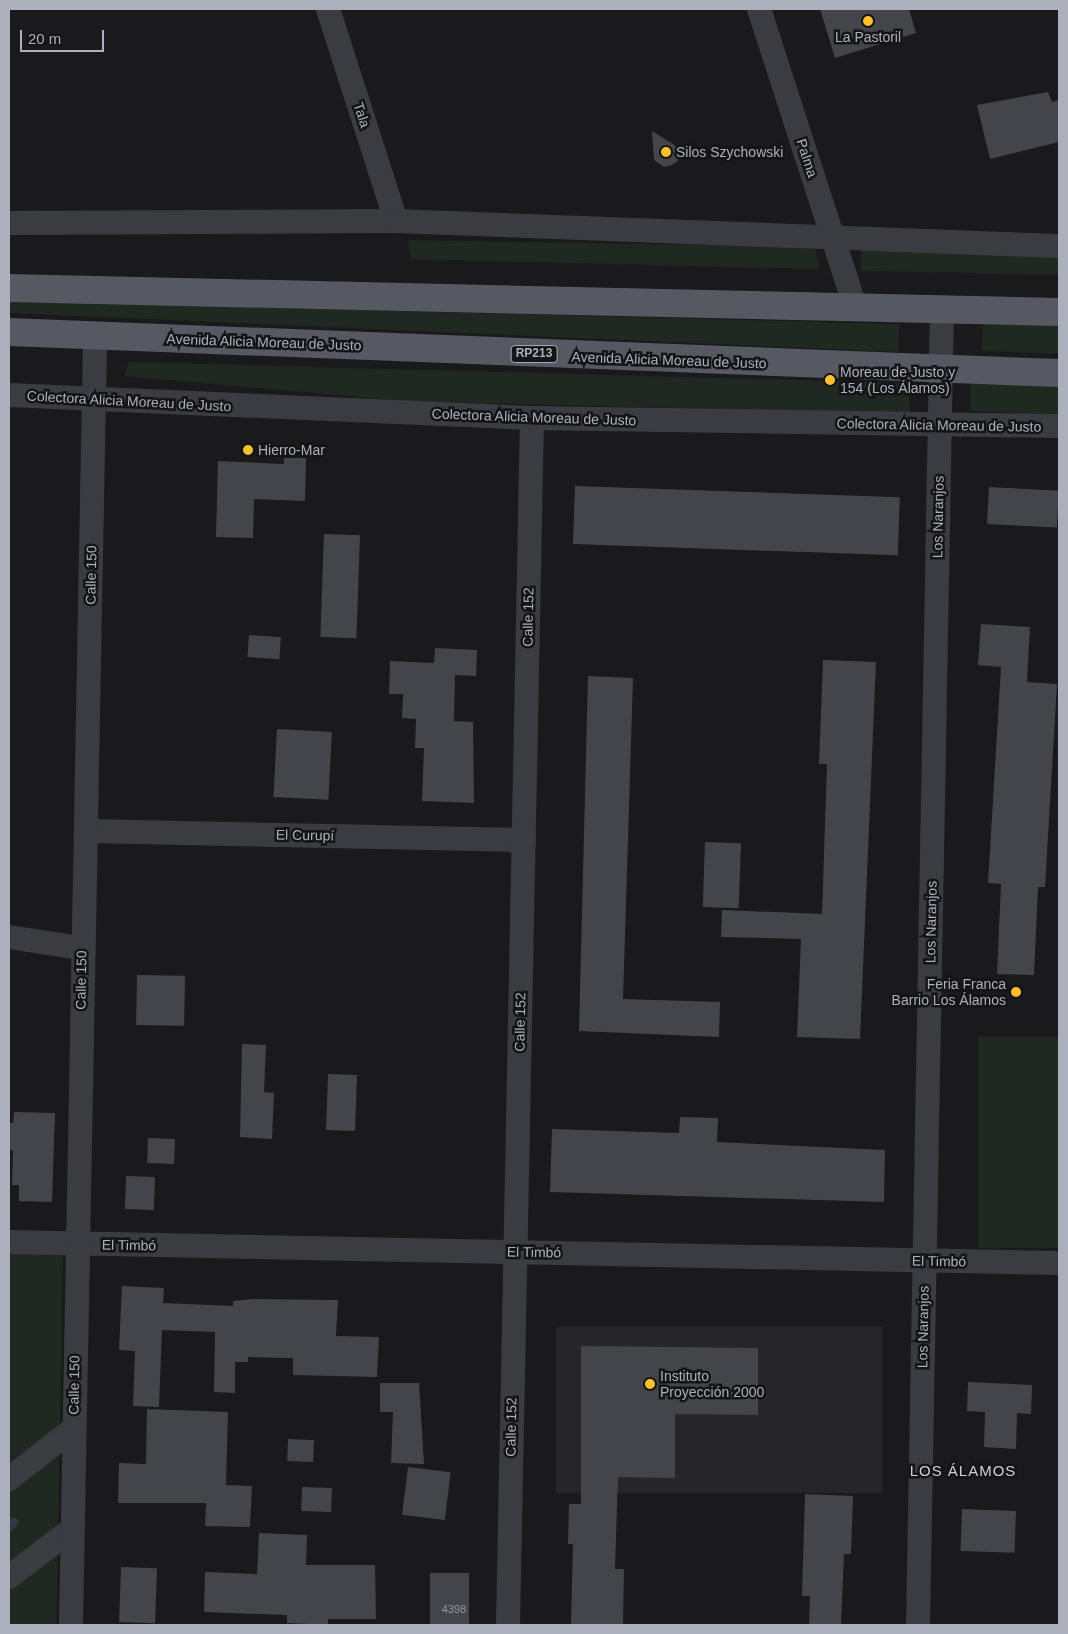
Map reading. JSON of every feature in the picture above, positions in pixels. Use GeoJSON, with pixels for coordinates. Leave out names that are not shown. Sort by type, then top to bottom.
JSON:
{"type":"FeatureCollection","features":[{"type":"Feature","properties":{"kind":"main road"},"geometry":{"type":"LineString","coordinates":[[9,288],[1059,312]]}},
{"type":"Feature","properties":{"kind":"main road","name":"Avenida Alicia Moreau de Justo"},"geometry":{"type":"LineString","coordinates":[[9,332],[941,370],[1059,373]]}},
{"type":"Feature","properties":{"kind":"street","name":"Tala"},"geometry":{"type":"LineString","coordinates":[[328,9],[396,221]]}},
{"type":"Feature","properties":{"kind":"street","name":"Palma"},"geometry":{"type":"LineString","coordinates":[[759,9],[855,307]]}},
{"type":"Feature","properties":{"kind":"street"},"geometry":{"type":"LineString","coordinates":[[9,223],[396,221],[834,240],[1059,246]]}},
{"type":"Feature","properties":{"kind":"street","name":"Los Naranjos"},"geometry":{"type":"LineString","coordinates":[[918,1625],[942,309]]}},
{"type":"Feature","properties":{"kind":"street","name":"Calle 150"},"geometry":{"type":"LineString","coordinates":[[71,1625],[81,948],[86,831],[95,335]]}},
{"type":"Feature","properties":{"kind":"street","name":"Colectora Alicia Moreau de Justo"},"geometry":{"type":"LineString","coordinates":[[9,395],[94,401],[532,418],[940,426],[1059,426]]}},
{"type":"Feature","properties":{"kind":"street","name":"Calle 152"},"geometry":{"type":"LineString","coordinates":[[508,1625],[532,418]]}},
{"type":"Feature","properties":{"kind":"street","name":"El Curupí"},"geometry":{"type":"LineString","coordinates":[[86,831],[524,840]]}},
{"type":"Feature","properties":{"kind":"street"},"geometry":{"type":"LineString","coordinates":[[9,937],[81,948]]}},
{"type":"Feature","properties":{"kind":"street","name":"El Timbó"},"geometry":{"type":"LineString","coordinates":[[9,1242],[1059,1263]]}},
{"type":"Feature","properties":{"kind":"street"},"geometry":{"type":"LineString","coordinates":[[9,1480],[73,1429]]}},
{"type":"Feature","properties":{"kind":"street"},"geometry":{"type":"LineString","coordinates":[[9,1577],[72,1529]]}},
{"type":"Feature","properties":{"kind":"shaded area"},"geometry":{"type":"Polygon","coordinates":[[[408,240],[815,247],[819,269],[411,259],[408,240]]]}},
{"type":"Feature","properties":{"kind":"shaded area"},"geometry":{"type":"Polygon","coordinates":[[[861,249],[1059,252],[1059,274],[861,271],[861,249]]]}},
{"type":"Feature","properties":{"kind":"shaded area"},"geometry":{"type":"Polygon","coordinates":[[[9,301],[899,324],[898,352],[9,313],[9,301]]]}},
{"type":"Feature","properties":{"kind":"shaded area"},"geometry":{"type":"Polygon","coordinates":[[[983,322],[1059,325],[1058,354],[982,351],[983,322]]]}},
{"type":"Feature","properties":{"kind":"shaded area"},"geometry":{"type":"Polygon","coordinates":[[[128,362],[907,383],[911,414],[405,401],[125,376],[128,362]]]}},
{"type":"Feature","properties":{"kind":"shaded area"},"geometry":{"type":"Polygon","coordinates":[[[971,380],[1059,383],[1058,414],[970,411],[971,380]]]}},
{"type":"Feature","properties":{"kind":"shaded area"},"geometry":{"type":"Polygon","coordinates":[[[978,1037],[1059,1037],[1059,1248],[978,1248],[978,1037]]]}},
{"type":"Feature","properties":{"kind":"shaded area"},"geometry":{"type":"Polygon","coordinates":[[[9,1249],[63,1250],[56,1625],[9,1625],[9,1249]]]}},
{"type":"Feature","properties":{"kind":"shaded area"},"geometry":{"type":"Polygon","coordinates":[[[556,1327],[882,1327],[882,1493],[556,1493],[556,1327]]]}},
{"type":"Feature","properties":{"kind":"building","name":"La Pastoril"},"geometry":{"type":"Polygon","coordinates":[[[820,9],[909,9],[916,33],[835,58],[820,9]]]}},
{"type":"Feature","properties":{"kind":"building"},"geometry":{"type":"Polygon","coordinates":[[[1048,92],[1052,102],[1059,100],[1059,142],[990,159],[977,105],[1048,92]]]}},
{"type":"Feature","properties":{"kind":"building","name":"Silos Szychowski"},"geometry":{"type":"Polygon","coordinates":[[[652,131],[676,146],[678,161],[664,167],[654,160],[652,131]]]}},
{"type":"Feature","properties":{"kind":"building"},"geometry":{"type":"Polygon","coordinates":[[[284,458],[306,458],[305,501],[254,499],[253,538],[216,537],[218,461],[284,464],[284,458]]]}},
{"type":"Feature","properties":{"kind":"building"},"geometry":{"type":"Polygon","coordinates":[[[575,486],[900,497],[898,555],[573,544],[575,486]]]}},
{"type":"Feature","properties":{"kind":"building"},"geometry":{"type":"Polygon","coordinates":[[[989,487],[1059,491],[1057,528],[987,524],[989,487]]]}},
{"type":"Feature","properties":{"kind":"building"},"geometry":{"type":"Polygon","coordinates":[[[324,534],[360,535],[356,638],[320,637],[324,534]]]}},
{"type":"Feature","properties":{"kind":"building"},"geometry":{"type":"Polygon","coordinates":[[[981,624],[1030,627],[1027,682],[1057,684],[1045,887],[1038,887],[1034,975],[997,974],[1001,884],[988,883],[1001,667],[978,665],[981,624]]]}},
{"type":"Feature","properties":{"kind":"building"},"geometry":{"type":"Polygon","coordinates":[[[249,635],[281,637],[279,659],[247,657],[249,635]]]}},
{"type":"Feature","properties":{"kind":"building"},"geometry":{"type":"Polygon","coordinates":[[[435,648],[477,650],[476,676],[455,675],[454,721],[473,722],[474,803],[422,801],[424,748],[415,748],[416,719],[402,718],[403,694],[389,694],[390,661],[434,663],[435,648]]]}},
{"type":"Feature","properties":{"kind":"building"},"geometry":{"type":"Polygon","coordinates":[[[823,660],[876,662],[860,1039],[797,1037],[801,939],[721,937],[722,910],[822,914],[827,764],[819,764],[823,660]]]}},
{"type":"Feature","properties":{"kind":"building"},"geometry":{"type":"Polygon","coordinates":[[[588,676],[633,678],[623,999],[720,1002],[719,1037],[579,1031],[588,676]]]}},
{"type":"Feature","properties":{"kind":"building"},"geometry":{"type":"Polygon","coordinates":[[[277,729],[332,732],[328,800],[273,797],[277,729]]]}},
{"type":"Feature","properties":{"kind":"building"},"geometry":{"type":"Polygon","coordinates":[[[705,842],[741,843],[739,908],[703,907],[705,842]]]}},
{"type":"Feature","properties":{"kind":"building"},"geometry":{"type":"Polygon","coordinates":[[[137,975],[185,976],[184,1026],[136,1025],[137,975]]]}},
{"type":"Feature","properties":{"kind":"building"},"geometry":{"type":"Polygon","coordinates":[[[242,1044],[266,1045],[264,1092],[274,1093],[272,1139],[240,1137],[242,1044]]]}},
{"type":"Feature","properties":{"kind":"building"},"geometry":{"type":"Polygon","coordinates":[[[328,1074],[357,1075],[355,1131],[326,1130],[328,1074]]]}},
{"type":"Feature","properties":{"kind":"building"},"geometry":{"type":"Polygon","coordinates":[[[14,1112],[55,1113],[52,1202],[19,1201],[19,1185],[12,1185],[13,1151],[9,1149],[9,1123],[13,1123],[14,1112]]]}},
{"type":"Feature","properties":{"kind":"building"},"geometry":{"type":"Polygon","coordinates":[[[680,1117],[718,1118],[717,1142],[885,1150],[884,1202],[550,1192],[552,1129],[679,1133],[680,1117]]]}},
{"type":"Feature","properties":{"kind":"building"},"geometry":{"type":"Polygon","coordinates":[[[148,1138],[175,1139],[174,1164],[147,1163],[148,1138]]]}},
{"type":"Feature","properties":{"kind":"building"},"geometry":{"type":"Polygon","coordinates":[[[126,1176],[155,1177],[154,1210],[125,1209],[126,1176]]]}},
{"type":"Feature","properties":{"kind":"building"},"geometry":{"type":"Polygon","coordinates":[[[122,1286],[164,1288],[163,1303],[233,1306],[233,1301],[253,1299],[338,1300],[336,1336],[379,1337],[377,1377],[293,1375],[293,1358],[248,1357],[248,1362],[235,1362],[235,1393],[214,1392],[215,1332],[162,1330],[159,1407],[133,1406],[135,1351],[119,1350],[122,1286]]]}},
{"type":"Feature","properties":{"kind":"building"},"geometry":{"type":"Polygon","coordinates":[[[581,1346],[758,1348],[758,1415],[675,1414],[675,1478],[618,1477],[615,1569],[624,1569],[623,1625],[571,1625],[573,1544],[568,1544],[569,1504],[581,1504],[581,1346]]]}},
{"type":"Feature","properties":{"kind":"building"},"geometry":{"type":"Polygon","coordinates":[[[968,1382],[1032,1385],[1031,1414],[1017,1413],[1016,1449],[984,1447],[985,1412],[967,1411],[968,1382]]]}},
{"type":"Feature","properties":{"kind":"building"},"geometry":{"type":"Polygon","coordinates":[[[380,1383],[419,1383],[424,1464],[391,1463],[393,1412],[380,1412],[380,1383]]]}},
{"type":"Feature","properties":{"kind":"building"},"geometry":{"type":"Polygon","coordinates":[[[147,1409],[228,1412],[226,1485],[252,1486],[250,1527],[205,1526],[206,1503],[118,1503],[119,1463],[146,1464],[147,1409]]]}},
{"type":"Feature","properties":{"kind":"building"},"geometry":{"type":"Polygon","coordinates":[[[288,1439],[314,1440],[313,1462],[287,1461],[288,1439]]]}},
{"type":"Feature","properties":{"kind":"building"},"geometry":{"type":"Polygon","coordinates":[[[408,1467],[451,1472],[445,1520],[402,1515],[408,1467]]]}},
{"type":"Feature","properties":{"kind":"building"},"geometry":{"type":"Polygon","coordinates":[[[302,1487],[332,1488],[331,1512],[301,1511],[302,1487]]]}},
{"type":"Feature","properties":{"kind":"building"},"geometry":{"type":"Polygon","coordinates":[[[805,1494],[853,1496],[851,1554],[844,1554],[841,1625],[809,1625],[810,1596],[802,1596],[805,1494]]]}},
{"type":"Feature","properties":{"kind":"building"},"geometry":{"type":"Polygon","coordinates":[[[962,1509],[1016,1511],[1015,1553],[961,1551],[962,1509]]]}},
{"type":"Feature","properties":{"kind":"building"},"geometry":{"type":"Polygon","coordinates":[[[259,1533],[307,1535],[306,1565],[375,1565],[376,1619],[328,1619],[328,1625],[287,1623],[287,1615],[204,1612],[205,1572],[257,1574],[259,1533]]]}},
{"type":"Feature","properties":{"kind":"building"},"geometry":{"type":"Polygon","coordinates":[[[121,1567],[157,1568],[155,1623],[119,1622],[121,1567]]]}},
{"type":"Feature","properties":{"kind":"building"},"geometry":{"type":"Polygon","coordinates":[[[430,1573],[469,1573],[469,1624],[430,1624],[430,1573]]]}},
{"type":"Feature","properties":{"kind":"waterway"},"geometry":{"type":"LineString","coordinates":[[9,1526],[13,1522]]}},
{"type":"Feature","properties":{"kind":"place","name":"La Pastoril"},"geometry":{"type":"Point","coordinates":[868,21]}},
{"type":"Feature","properties":{"kind":"place","name":"Silos Szychowski"},"geometry":{"type":"Point","coordinates":[666,152]}},
{"type":"Feature","properties":{"kind":"place","name":"Moreau de Justo y 154 (Los Álamos)"},"geometry":{"type":"Point","coordinates":[830,380]}},
{"type":"Feature","properties":{"kind":"place","name":"Hierro-Mar"},"geometry":{"type":"Point","coordinates":[248,450]}},
{"type":"Feature","properties":{"kind":"place","name":"Feria Franca Barrio Los Álamos"},"geometry":{"type":"Point","coordinates":[1016,992]}},
{"type":"Feature","properties":{"kind":"place","name":"Instituto Proyección 2000"},"geometry":{"type":"Point","coordinates":[650,1384]}},
{"type":"Feature","properties":{"kind":"district","name":"LOS ÁLAMOS"},"geometry":{"type":"Point","coordinates":[963,1471]}}]}
